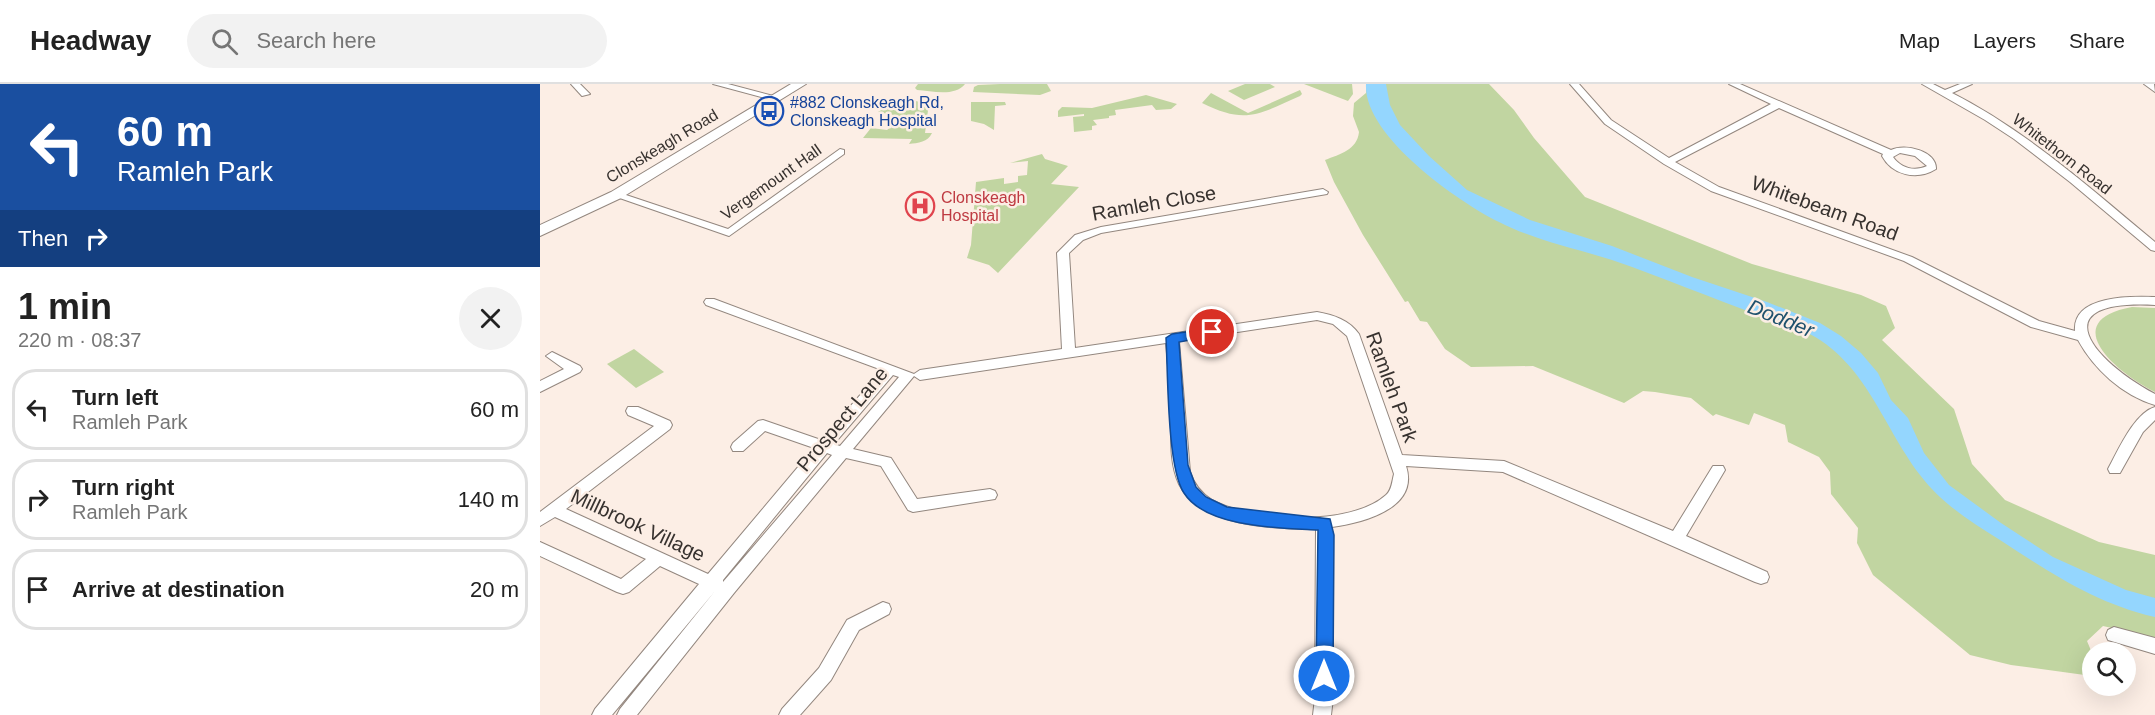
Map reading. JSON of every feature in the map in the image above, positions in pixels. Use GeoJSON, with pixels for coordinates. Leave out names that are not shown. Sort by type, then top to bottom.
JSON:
{"type":"FeatureCollection","features":[{"type":"Feature","properties":{"kind":"main road","name":"Clonskeagh Road"},"geometry":{"type":"LineString","coordinates":[[540,231],[616,195],[800,84]]}},
{"type":"Feature","properties":{"kind":"street"},"geometry":{"type":"LineString","coordinates":[[575,84],[585,94]]}},
{"type":"Feature","properties":{"kind":"street"},"geometry":{"type":"LineString","coordinates":[[717,84],[776,99]]}},
{"type":"Feature","properties":{"kind":"street","name":"Whitebeam Road"},"geometry":{"type":"LineString","coordinates":[[1574,84],[1608,122],[1668,162],[1715,189],[1908,259],[2035,324],[2083,337]]}},
{"type":"Feature","properties":{"kind":"street"},"geometry":{"type":"LineString","coordinates":[[1733,84],[1889,153]]}},
{"type":"Feature","properties":{"kind":"street","name":"Whitethorn Road"},"geometry":{"type":"LineString","coordinates":[[1926,84],[1996,121],[2155,248]]}},
{"type":"Feature","properties":{"kind":"street"},"geometry":{"type":"LineString","coordinates":[[1945,93],[1968,84]]}},
{"type":"Feature","properties":{"kind":"street"},"geometry":{"type":"LineString","coordinates":[[2148,84],[2155,89]]}},
{"type":"Feature","properties":{"kind":"street"},"geometry":{"type":"LineString","coordinates":[[1668,162],[1779,104]]}},
{"type":"Feature","properties":{"kind":"street","name":"Vergemount Hall"},"geometry":{"type":"LineString","coordinates":[[616,195],[729,233],[840,152]]}},
{"type":"Feature","properties":{"kind":"street","name":"Ramleh Close"},"geometry":{"type":"LineString","coordinates":[[1069,353],[1063,252],[1071,241],[1081,235],[1323,192]]}},
{"type":"Feature","properties":{"kind":"street"},"geometry":{"type":"LineString","coordinates":[[2155,301],[2133,299],[2097,305],[2087,313],[2082,324],[2083,337],[2092,354],[2109,372],[2133,389],[2155,400]]}},
{"type":"Feature","properties":{"kind":"street"},"geometry":{"type":"LineString","coordinates":[[710,302],[890,370]]}},
{"type":"Feature","properties":{"kind":"street","name":"Ramleh Park"},"geometry":{"type":"LineString","coordinates":[[920,375],[1317,316],[1330,317],[1343,323],[1353,334],[1401,474],[1399,487],[1392,499],[1383,507],[1359,518],[1324,524],[1281,522],[1224,513],[1201,501],[1190,490],[1181,465],[1172,338]]}},
{"type":"Feature","properties":{"kind":"street"},"geometry":{"type":"LineString","coordinates":[[540,387],[575,369],[552,356]]}},
{"type":"Feature","properties":{"kind":"street","name":"Prospect Lane"},"geometry":{"type":"LineString","coordinates":[[601,715],[823,447],[890,370],[908,375],[728,588],[626,715]]}},
{"type":"Feature","properties":{"kind":"street","name":"Millbrook Village"},"geometry":{"type":"LineString","coordinates":[[633,411],[665,425],[554,510],[711,583],[728,588]]}},
{"type":"Feature","properties":{"kind":"street"},"geometry":{"type":"LineString","coordinates":[[2115,469],[2138,428],[2155,412]]}},
{"type":"Feature","properties":{"kind":"street"},"geometry":{"type":"LineString","coordinates":[[738,447],[763,425],[823,447],[886,462],[913,506],[990,495]]}},
{"type":"Feature","properties":{"kind":"street","name":"Ramleh Park"},"geometry":{"type":"LineString","coordinates":[[1396,460],[1504,467],[1761,577]]}},
{"type":"Feature","properties":{"kind":"street"},"geometry":{"type":"LineString","coordinates":[[1676,539],[1718,470]]}},
{"type":"Feature","properties":{"kind":"street"},"geometry":{"type":"LineString","coordinates":[[540,520],[554,510]]}},
{"type":"Feature","properties":{"kind":"street"},"geometry":{"type":"LineString","coordinates":[[1322,715],[1326,535],[1324,524]]}},
{"type":"Feature","properties":{"kind":"street"},"geometry":{"type":"LineString","coordinates":[[540,549],[623,588],[658,559]]}},
{"type":"Feature","properties":{"kind":"street"},"geometry":{"type":"LineString","coordinates":[[788,715],[825,674],[853,625],[883,609]]}},
{"type":"Feature","properties":{"kind":"street"},"geometry":{"type":"LineString","coordinates":[[2114,636],[2155,646]]}},
{"type":"Feature","properties":{"kind":"green space"},"geometry":{"type":"Polygon","coordinates":[[[918,84],[965,84],[955,91],[943,92],[917,90],[915,88],[918,84]]]}},
{"type":"Feature","properties":{"kind":"green space"},"geometry":{"type":"Polygon","coordinates":[[[1047,84],[1051,91],[1040,95],[973,92],[974,87],[978,85],[1047,84]]]}},
{"type":"Feature","properties":{"kind":"green space"},"geometry":{"type":"Polygon","coordinates":[[[1245,84],[1270,84],[1275,87],[1244,100],[1228,91],[1245,84]]]}},
{"type":"Feature","properties":{"kind":"green space"},"geometry":{"type":"Polygon","coordinates":[[[1304,84],[1352,84],[1353,94],[1348,101],[1304,84]]]}},
{"type":"Feature","properties":{"kind":"green space"},"geometry":{"type":"Polygon","coordinates":[[[1366,84],[1489,84],[1514,110],[1534,138],[1585,197],[1752,264],[1861,295],[1886,306],[1895,328],[1882,340],[1954,409],[1972,464],[2005,500],[2099,542],[2155,555],[2155,638],[2103,626],[2087,642],[2082,642],[2082,675],[2011,665],[1970,655],[1873,575],[1857,543],[1858,528],[1831,494],[1830,472],[1819,457],[1788,442],[1785,425],[1754,413],[1749,425],[1716,414],[1713,416],[1691,398],[1655,392],[1643,391],[1624,403],[1533,366],[1471,367],[1445,349],[1427,322],[1420,321],[1408,301],[1405,302],[1363,235],[1334,182],[1325,160],[1347,150],[1355,143],[1359,132],[1353,116],[1354,103],[1366,93],[1366,84]]]}},
{"type":"Feature","properties":{"kind":"green space"},"geometry":{"type":"Polygon","coordinates":[[[1300,90],[1302,94],[1300,96],[1274,108],[1252,114],[1230,114],[1202,103],[1211,93],[1248,113],[1300,90]]]}},
{"type":"Feature","properties":{"kind":"green space"},"geometry":{"type":"Polygon","coordinates":[[[1146,95],[1177,104],[1171,109],[1156,110],[1152,105],[1115,110],[1116,115],[1093,120],[1097,125],[1092,126],[1092,130],[1074,132],[1073,117],[1084,116],[1084,114],[1058,117],[1058,111],[1062,107],[1092,108],[1146,95]]]}},
{"type":"Feature","properties":{"kind":"green space"},"geometry":{"type":"Polygon","coordinates":[[[900,99],[929,103],[925,133],[932,133],[930,136],[922,141],[909,144],[912,139],[863,138],[871,128],[887,130],[904,117],[878,112],[900,99]]]}},
{"type":"Feature","properties":{"kind":"green space"},"geometry":{"type":"Polygon","coordinates":[[[971,102],[1005,102],[1006,105],[995,106],[994,130],[984,124],[971,121],[971,102]]]}},
{"type":"Feature","properties":{"kind":"green space"},"geometry":{"type":"Polygon","coordinates":[[[1042,154],[1045,159],[1068,166],[1051,184],[1079,187],[998,273],[989,265],[967,258],[971,245],[976,182],[1004,178],[1004,184],[1018,182],[1018,176],[1027,175],[1028,161],[1010,163],[1042,154]]]}},
{"type":"Feature","properties":{"kind":"green space"},"geometry":{"type":"Polygon","coordinates":[[[2132,307],[2155,308],[2155,392],[2140,384],[2111,361],[2101,348],[2096,335],[2098,324],[2109,314],[2132,307]]]}},
{"type":"Feature","properties":{"kind":"green space"},"geometry":{"type":"Polygon","coordinates":[[[634,349],[664,372],[636,388],[607,364],[634,349]]]}},
{"type":"Feature","properties":{"kind":"water","name":"Dodder"},"geometry":{"type":"Polygon","coordinates":[[[1366,84],[1386,84],[1390,105],[1400,125],[1429,156],[1467,190],[1530,220],[1612,246],[1692,277],[1767,302],[1820,323],[1841,336],[1861,353],[1878,373],[1891,400],[1908,418],[1924,453],[1949,485],[2053,557],[2126,590],[2155,598],[2155,617],[2113,604],[2074,586],[1978,526],[1947,503],[1920,475],[1855,373],[1840,356],[1821,341],[1794,327],[1612,260],[1526,234],[1499,222],[1460,199],[1438,183],[1396,145],[1380,124],[1369,104],[1366,84]]]}},
{"type":"Feature","properties":{"kind":"place","name":"#882 Clonskeagh Rd, Clonskeagh Hospital"},"geometry":{"type":"Point","coordinates":[769,111]}},
{"type":"Feature","properties":{"kind":"place","name":"Clonskeagh Hospital"},"geometry":{"type":"Point","coordinates":[920,206]}},
{"type":"Feature","properties":{"kind":"route"},"geometry":{"type":"LineString","coordinates":[[1212,332],[1172,338],[1181,465],[1190,490],[1201,501],[1224,513],[1281,522],[1324,524],[1326,535],[1324,676]]}}]}
